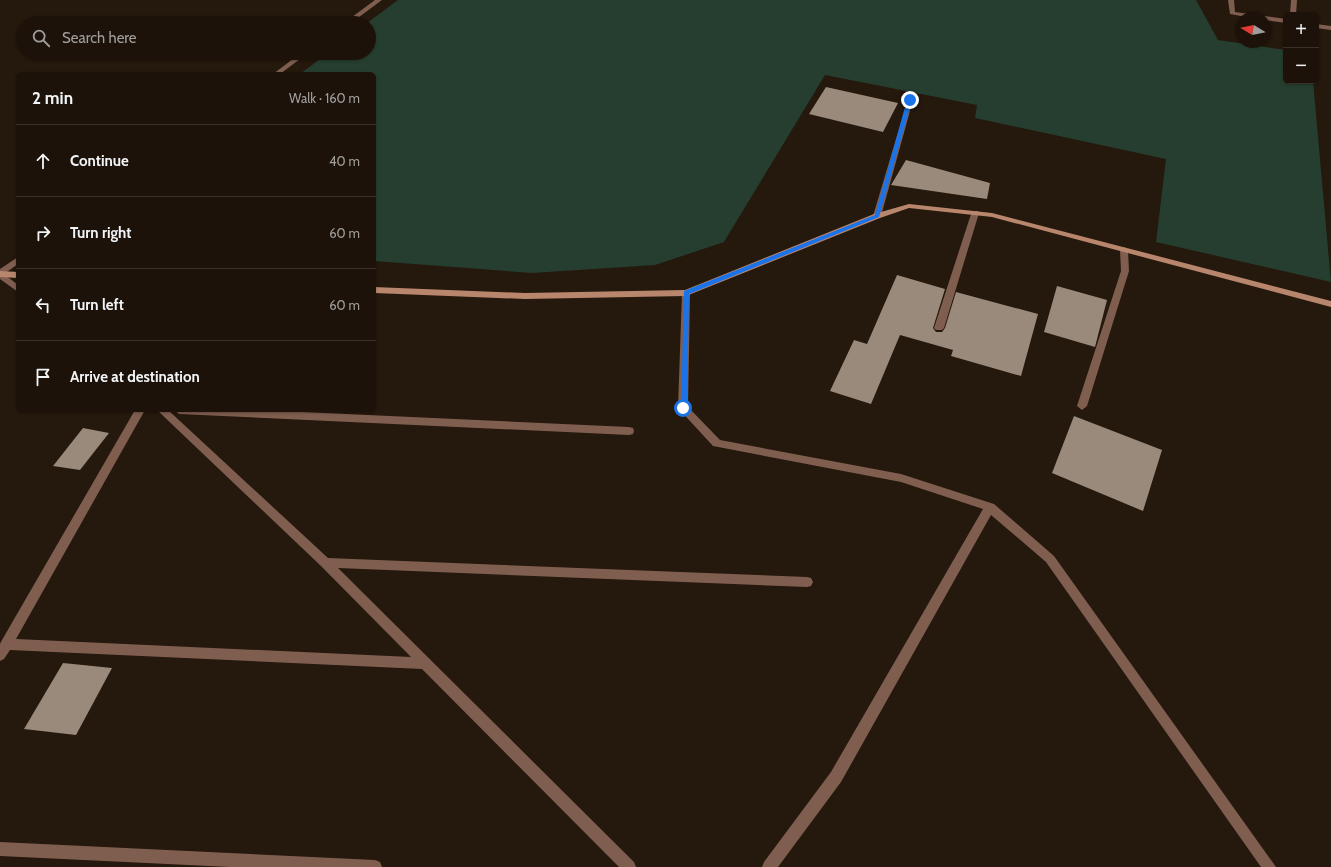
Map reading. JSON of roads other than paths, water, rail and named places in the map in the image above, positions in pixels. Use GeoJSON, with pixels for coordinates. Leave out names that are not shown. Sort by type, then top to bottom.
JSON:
{"type":"FeatureCollection","features":[{"type":"Feature","properties":{"kind":"street"},"geometry":{"type":"LineString","coordinates":[[357,16],[379,0]]}},
{"type":"Feature","properties":{"kind":"street"},"geometry":{"type":"LineString","coordinates":[[1231,0],[1232,14],[1235,14]]}},
{"type":"Feature","properties":{"kind":"street"},"geometry":{"type":"LineString","coordinates":[[1293,12],[1294,0]]}},
{"type":"Feature","properties":{"kind":"street"},"geometry":{"type":"LineString","coordinates":[[1271,19],[1283,21]]}},
{"type":"Feature","properties":{"kind":"street"},"geometry":{"type":"LineString","coordinates":[[1319,26],[1331,28]]}},
{"type":"Feature","properties":{"kind":"street"},"geometry":{"type":"LineString","coordinates":[[279,72],[295,60]]}},
{"type":"Feature","properties":{"kind":"street"},"geometry":{"type":"LineString","coordinates":[[877,216],[910,100]]}},
{"type":"Feature","properties":{"kind":"street"},"geometry":{"type":"LineString","coordinates":[[376,290],[525,296],[686,293],[877,216],[909,206],[992,215],[1331,304]]}},
{"type":"Feature","properties":{"kind":"street"},"geometry":{"type":"LineString","coordinates":[[939,328],[975,213]]}},
{"type":"Feature","properties":{"kind":"street"},"geometry":{"type":"LineString","coordinates":[[1082,406],[1125,271],[1124,250]]}},
{"type":"Feature","properties":{"kind":"street"},"geometry":{"type":"LineString","coordinates":[[0,274],[16,262]]}},
{"type":"Feature","properties":{"kind":"street"},"geometry":{"type":"LineString","coordinates":[[0,274],[16,275]]}},
{"type":"Feature","properties":{"kind":"street"},"geometry":{"type":"LineString","coordinates":[[0,274],[16,288]]}},
{"type":"Feature","properties":{"kind":"street"},"geometry":{"type":"LineString","coordinates":[[686,293],[683,408],[717,443],[901,478],[990,507],[1050,560],[1269,867]]}},
{"type":"Feature","properties":{"kind":"street"},"geometry":{"type":"LineString","coordinates":[[139,412],[3,649],[426,663]]}},
{"type":"Feature","properties":{"kind":"street"},"geometry":{"type":"LineString","coordinates":[[164,412],[325,563],[629,867]]}},
{"type":"Feature","properties":{"kind":"street"},"geometry":{"type":"LineString","coordinates":[[222,412],[629,431]]}},
{"type":"Feature","properties":{"kind":"street"},"geometry":{"type":"LineString","coordinates":[[769,867],[836,776],[990,507]]}},
{"type":"Feature","properties":{"kind":"street"},"geometry":{"type":"LineString","coordinates":[[325,563],[807,582]]}},
{"type":"Feature","properties":{"kind":"street"},"geometry":{"type":"LineString","coordinates":[[0,849],[375,867]]}}]}
